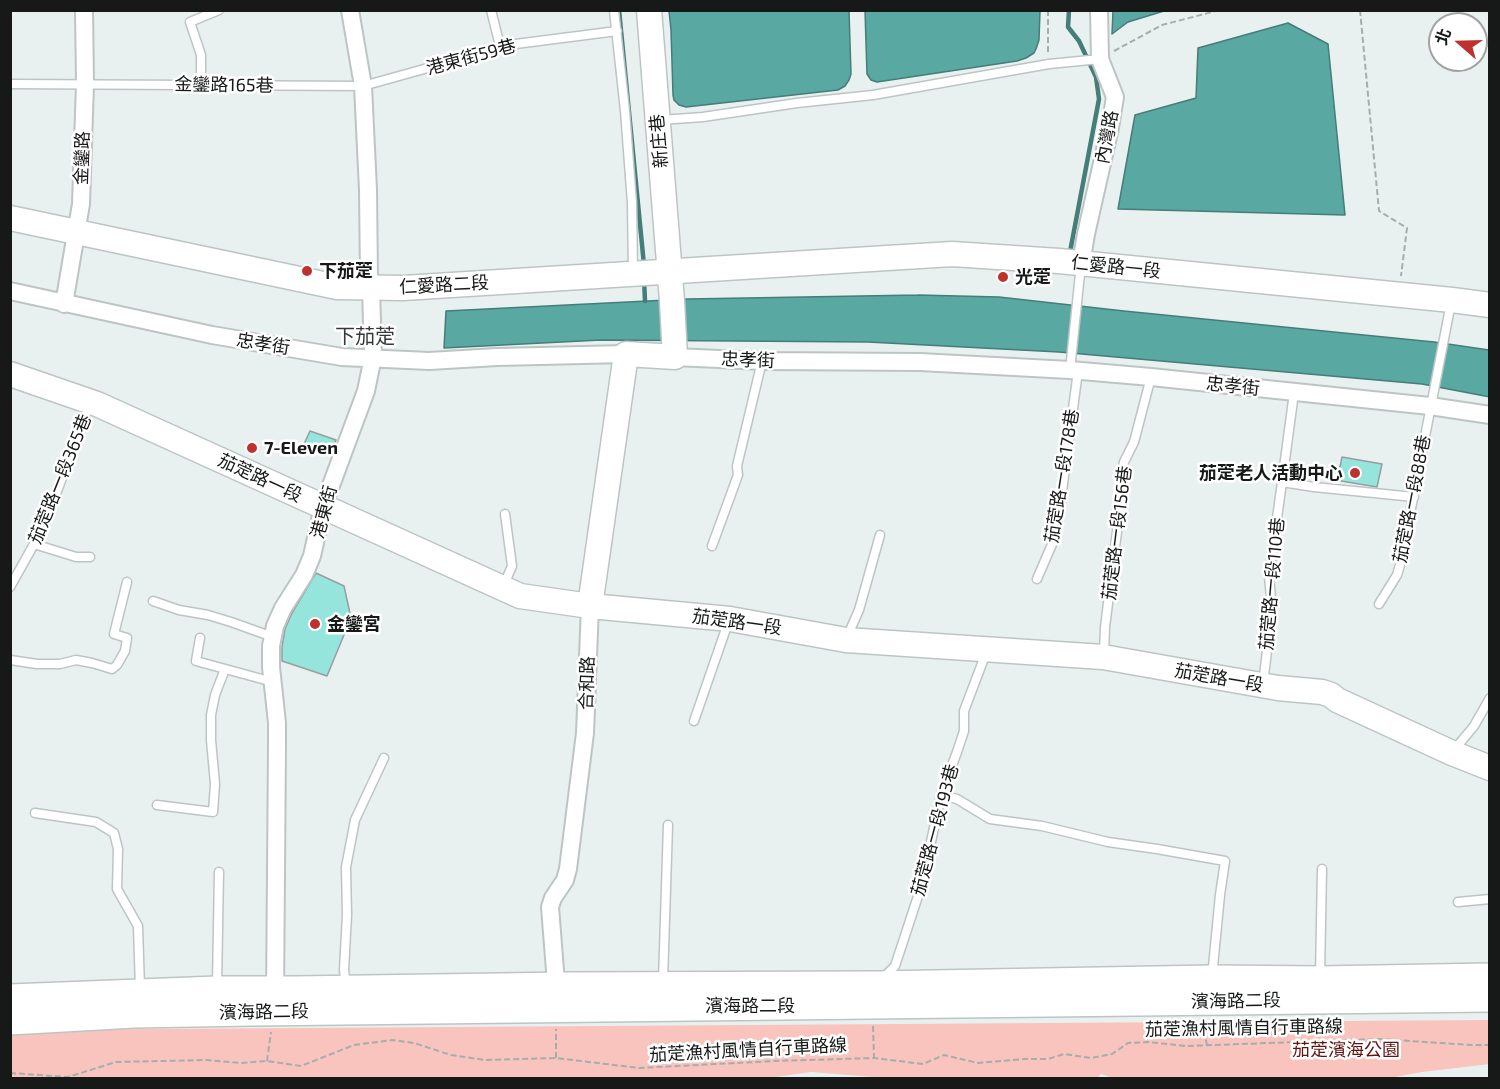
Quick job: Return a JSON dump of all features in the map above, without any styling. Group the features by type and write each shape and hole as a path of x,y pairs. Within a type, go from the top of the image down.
{"main road":[{"name":"濱海路二段","path":"10,998 217,990 275,1001 557,997 875,999 1439,988 1490,976"},
{"name":"濱海路二段","path":"1208,994 1320,980 1439,988 1490,998"},
{"name":"濱海路二段","path":"10,1021 134,1014 275,1001 346,990 557,997 663,986 875,999"}],"street":[{"name":"金鑾路","path":"64,304 81,204 85,84 84,10"},
{"name":"港東街","path":"275,1001 277,744 271,646 275,626 283,608 304,575 312,556 323,507 366,391 373,357 363,86 350,10"},
{"name":"新庄巷","path":"650,10 657,120 649,273 672,301 675,350"},
{"name":"內灣路","path":"1081,264 1115,97 1100,59 1099,10"},
{"name":"仁愛路二段","path":"10,218 337,287 403,288 649,273"},
{"name":"仁愛路一段","path":"649,273 952,254 1059,261 1490,305"},
{"name":"忠孝街","path":"10,291 212,335 342,357 429,361 626,354 675,350 762,362 920,362 1073,366 1293,393 1430,406 1490,415"},
{"name":"合和路","path":"557,997 550,908 568,869 585,733 590,606 626,354"},
{"name":"茄萣路一段","path":"10,374 91,401 520,596 590,606 730,619 846,640 1103,657 1263,686 1322,692 1452,753 1490,768"}],"lane":[{"path":"201,85 201,55 190,22 219,10"},
{"path":"491,10 500,46"},
{"path":"614,10 630,180 649,273"},
{"name":"港東街59巷","path":"363,86 500,46 617,32"},
{"path":"657,120 703,117 797,103 873,95 1049,64 1100,59"},
{"name":"金鑾路165巷","path":"10,84 363,86"},
{"name":"茄萣路一段178巷","path":"1037,579 1053,542 1059,514 1081,264"},
{"name":"茄萣路一段88巷","path":"1379,604 1397,575 1452,300"},
{"path":"712,546 738,475 737,466 762,362"},
{"name":"茄萣路一段156巷","path":"1103,657 1122,472 1124,462 1134,442 1151,377"},
{"name":"茄萣路一段110巷","path":"1263,686 1272,609 1269,576 1293,393"},
{"name":"茄萣路一段365巷","path":"10,587 43,528 91,401"},
{"path":"1282,482 1414,497"},
{"path":"494,584 506,580 512,566 505,514"},
{"path":"846,640 859,610 880,534"},
{"path":"34,544 76,557 90,557"},
{"path":"10,660 37,664 60,664 76,660 112,669 125,651 127,638 114,634 127,582"},
{"path":"153,600 179,610 231,622 273,637"},
{"path":"694,721 730,619"},
{"path":"200,638 196,661 273,682"},
{"name":"茄萣路一段193巷","path":"875,999 895,966 922,884 941,795 964,731 964,711 987,649"},
{"path":"157,805 213,812 215,784 211,715 215,695 225,669"},
{"path":"1452,753 1474,726 1490,698"},
{"path":"346,990 344,970 347,915 346,867 355,820 384,758"},
{"path":"941,795 957,799 990,819 1042,826 1108,842 1225,861 1208,994"},
{"path":"35,813 96,822 114,833 118,849 117,889 138,926 140,993"},
{"path":"663,986 668,825"},
{"path":"1320,980 1322,869"},
{"path":"217,990 219,872"},
{"path":"1458,902 1490,899"}],"path":[{"path":"1048,10 1049,64"},
{"path":"1100,59 1162,25 1220,10"},
{"path":"1360,10 1379,211 1407,228 1399,295"},
{"path":"1207,1045 1202,1026 1208,994"},
{"path":"556,1058 557,997"},
{"path":"874,1058 875,999"},
{"path":"267,1061 275,1001"},
{"name":"茄萣漁村風情自行車路線","path":"10,1073 68,1077 116,1062 207,1060 241,1063 267,1061 301,1066 354,1045 393,1040 414,1043 451,1055 485,1060 556,1058 639,1068 874,1058 923,1064 944,1055 978,1063 1048,1059 1064,1054 1091,1058 1112,1054 1128,1043 1148,1042 1186,1046 1379,1039 1472,1046 1490,1045"}],"green space":[{"name":"茄萣濱海公園","path":"1489,1020 1490,1064 1390,1078 1113,1078 1101,1074 1097,1078 885,1078 811,1072 768,1078 11,1078 10,1030"}],"water":[{"path":"1113,10 1164,11 1128,22 1112,34"},
{"path":"669,11 849,11 851,74 849,80 838,90 686,107 679,105 673,95"},
{"path":"865,11 1040,11 1039,40 1034,53 1017,61 877,82 871,80 867,74"},
{"path":"1288,23 1328,44 1345,215 1118,209 1135,115 1196,98 1198,48"},
{"path":"918,295 999,297 1434,342 1489,350 1490,397 1422,384 1059,352 868,342 601,340 444,348 446,311 688,299"}],"building":[{"path":"310,431 336,440 330,455 304,444"},
{"name":"茄萣老人活動中心","path":"1342,457 1382,464 1377,487 1329,479 1331,466 1340,467"},
{"name":"金鑾宮","path":"316,573 344,586 351,618 327,676 282,661 285,629"}],"waterway":[{"path":"619,10 644,265"},
{"path":"1069,10 1068,27 1079,41 1096,77 1099,99 1070,252"},
{"path":"644,279 645,301"}],"place":[{"name":"下茄萣","path":"307,271"},
{"name":"光萣","path":"1003,277"},
{"name":"7-Eleven","path":"252,448"},
{"name":"茄萣老人活動中心","path":"1355,473"},
{"name":"金鑾宮","path":"315,624"}],"district":[{"name":"下茄萣","path":"365,336"}]}
